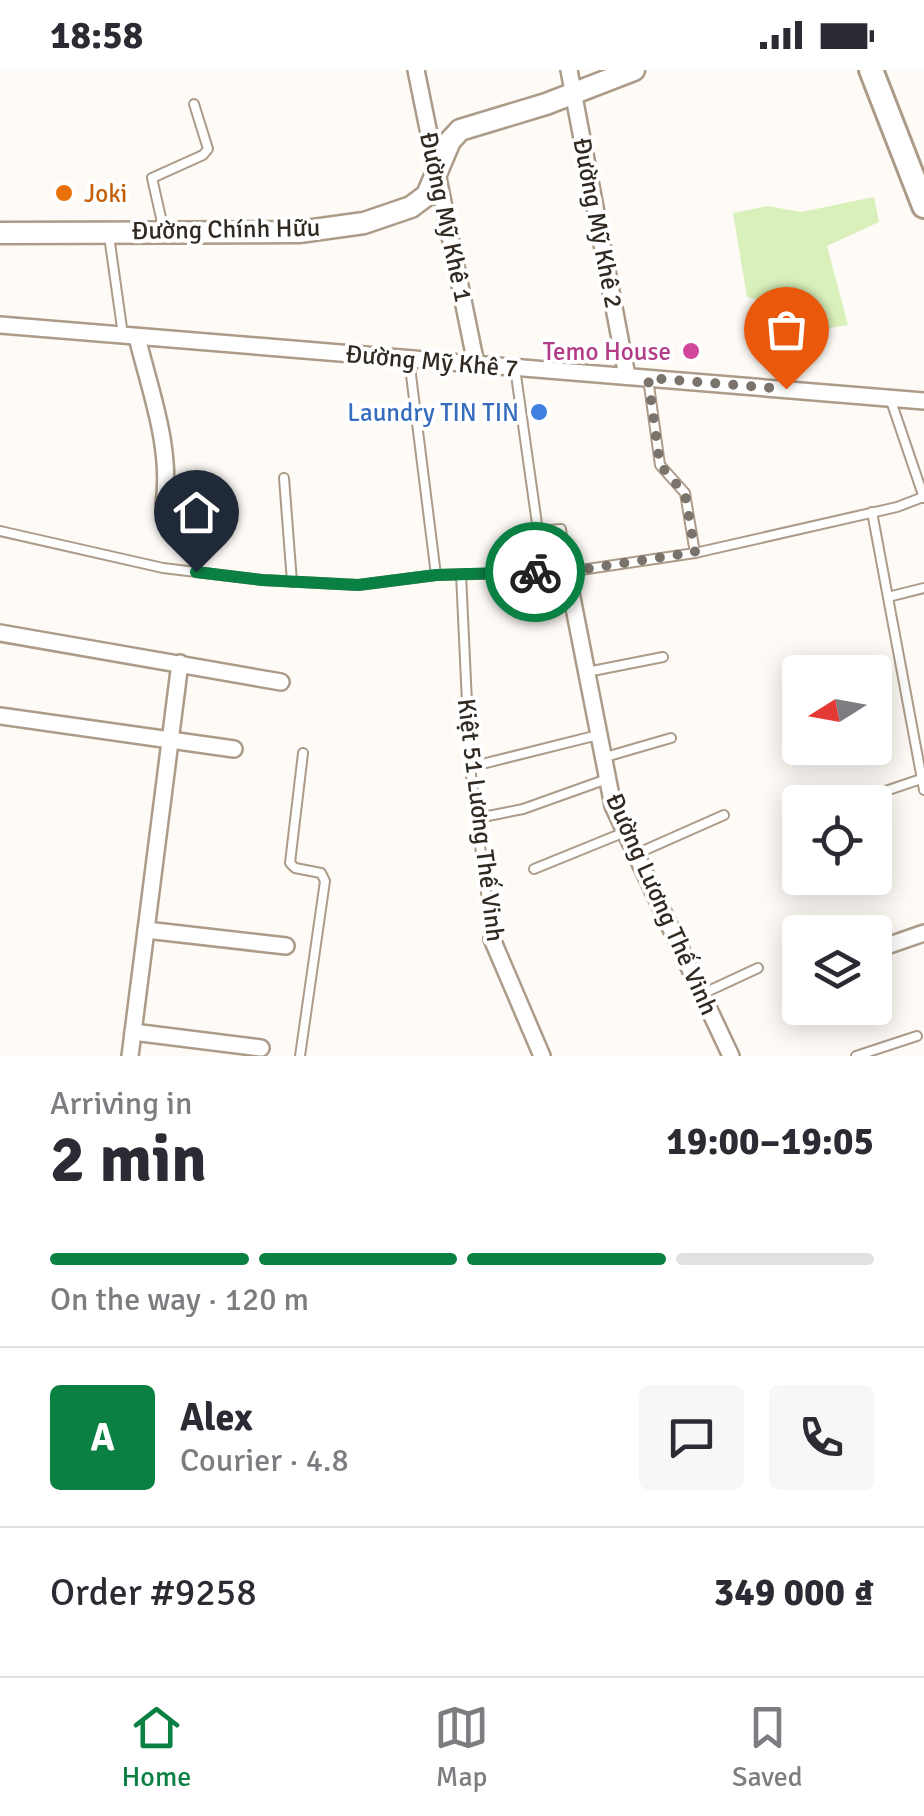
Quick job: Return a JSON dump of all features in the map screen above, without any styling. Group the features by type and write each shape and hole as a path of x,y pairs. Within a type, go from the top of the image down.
{"main road":[{"path":"872,70 924,206"}],"street":[{"name":"Đường Mỹ Khê 1","path":"416,70 476,364"},
{"name":"Đường Mỹ Khê 2","path":"569,70 627,376"},
{"name":"Đường Chính Hữu","path":"0,234 299,232 364,223 411,206 427,195 450,142 460,130 634,70"},
{"name":"Đường Mỹ Khê 7","path":"0,325 924,401"},
{"path":"130,336 162,438 167,482 164,504"},
{"name":"Đường Lương Thế Vinh","path":"567,572 614,806 731,1056"},
{"path":"0,632 281,682"},
{"path":"130,1056 180,662"},
{"path":"0,716 234,749"},
{"path":"146,930 286,946"},
{"path":"892,944 924,933"},
{"name":"Kiệt 51 Lương Thế Vinh","path":"492,939 542,1056"},
{"path":"133,1032 261,1048"}],"lane":[{"path":"164,230 152,178 208,150 194,104"},
{"path":"108,232 130,336"},
{"path":"409,358 436,575"},
{"path":"515,367 538,531 561,530 567,572"},
{"path":"648,378 660,465 685,494 695,552"},
{"path":"0,531 163,568 292,582 358,585 436,575 567,572 695,552 924,498 890,398"},
{"path":"284,478 292,582"},
{"path":"872,512 924,790"},
{"name":"Kiệt 51 Lương Thế Vinh","path":"461,574 470,767 492,939"},
{"path":"888,597 924,588"},
{"path":"587,672 663,656"},
{"path":"470,767 598,734"},
{"path":"602,758 671,738"},
{"path":"300,1056 325,882 321,873 290,863 303,754"},
{"path":"478,818 523,810 606,779"},
{"path":"892,789 922,779"},
{"path":"636,854 724,816"},
{"path":"534,869 626,832"},
{"path":"702,994 758,968"},
{"path":"856,1056 918,1036"}],"green space":[{"path":"874,197 879,222 827,246 848,325 798,333 783,305 747,297 733,213 768,206 801,212"}],"way so far":[{"path":"535,572 567,572 695,552 685,494 660,465 648,378 786,389"}],"place":[{"name":"Joki","path":"64,193"},
{"name":"Temo House","path":"691,351"},
{"name":"Laundry TIN TIN","path":"539,412"}],"route":[{"path":"196,572 358,585 436,575 535,572"}]}
